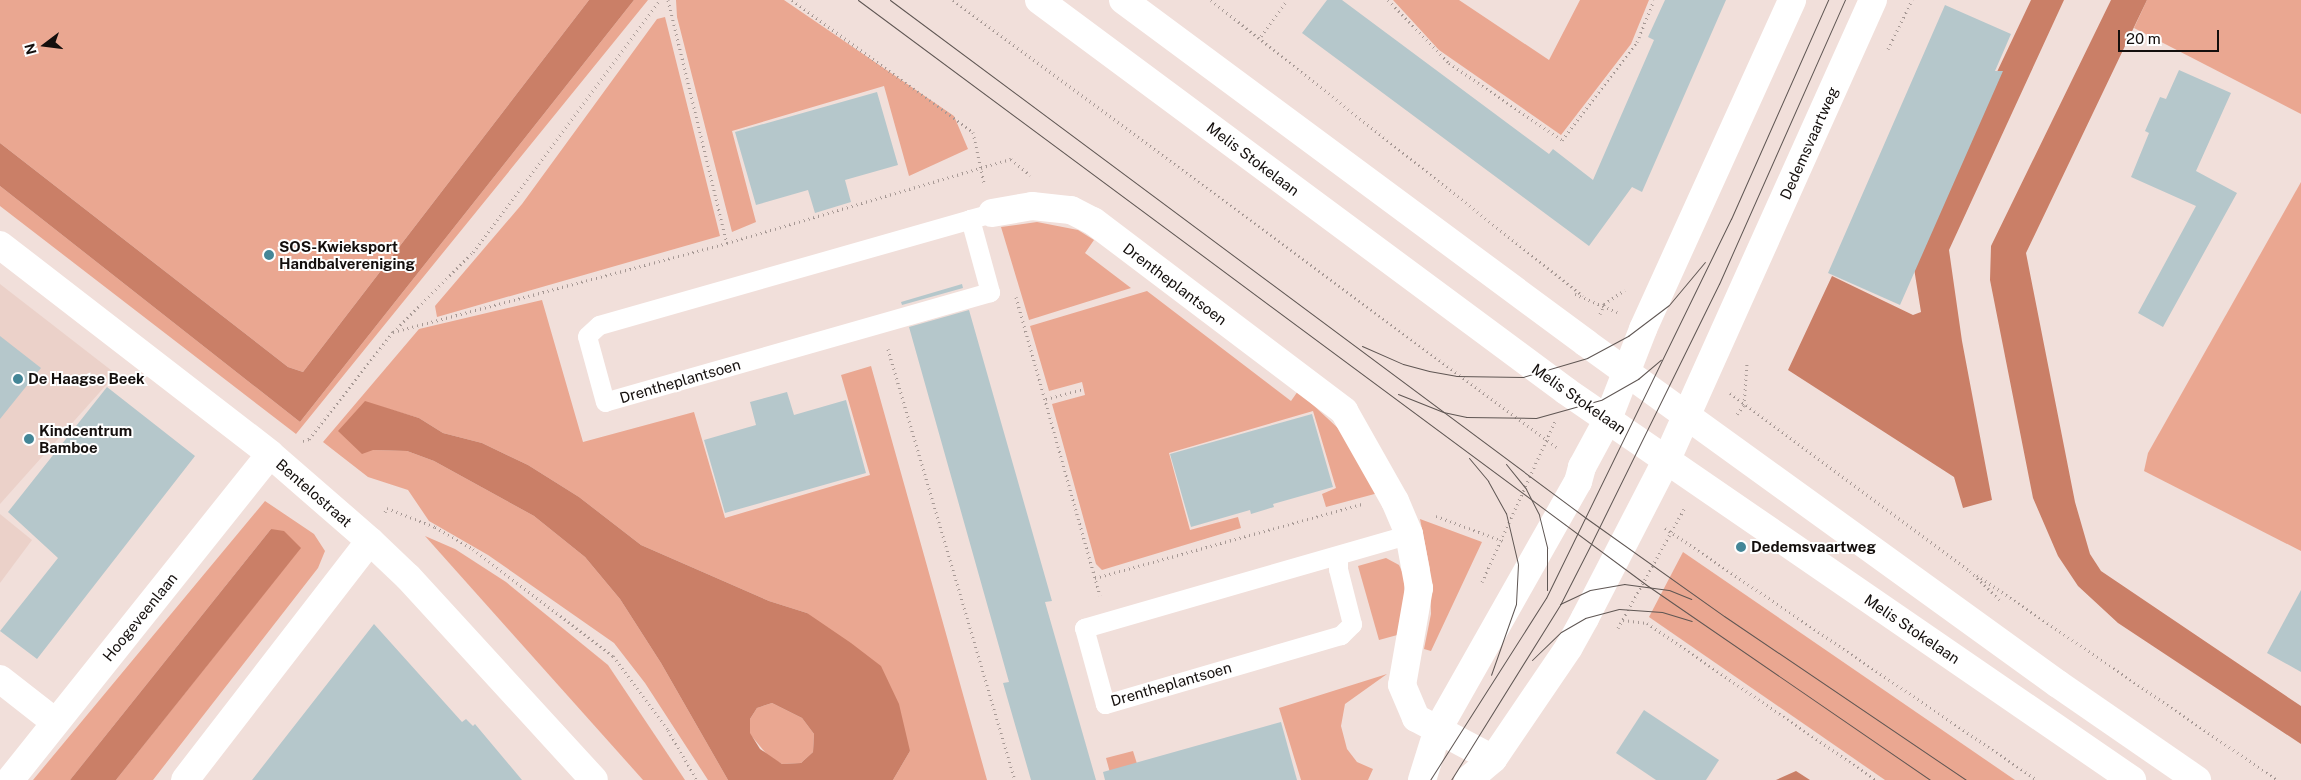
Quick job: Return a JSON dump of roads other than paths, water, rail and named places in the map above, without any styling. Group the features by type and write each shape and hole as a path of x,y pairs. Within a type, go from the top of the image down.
{"street":[{"name":"Melis Stokelaan","path":"1039,0 1492,337 2132,780"},
{"path":"1123,0 1481,266 2058,684 2197,780"},
{"path":"1422,780 1438,729 1578,482 1608,419 1643,329 1792,0"},
{"name":"Dedemsvaartweg","path":"1468,780 1493,759 1569,647 1687,415 1873,0"},
{"name":"Drentheplantsoen","path":"981,216 1032,206 1071,210 1093,221 1344,411 1394,498 1409,534 1419,588 1402,685 1416,718 1493,759"},
{"name":"Bentelostraat","path":"0,244 270,454 370,541 408,577 594,780"},
{"name":"Hoogeveenlaan","path":"10,780 270,454"},
{"path":"184,780 370,541"},
{"path":"0,679 55,722"}],"lane":[{"name":"Drentheplantsoen","path":"981,216 990,292 881,325 605,402 587,336 599,325 981,216"},
{"name":"Drentheplantsoen","path":"1338,556 1338,569 1352,624 1341,635 1104,704 1084,628 1409,534"}],"tram line":[{"path":"858,0 1648,586 1930,780"},
{"path":"890,0 1586,518 1724,616 1966,780"},
{"path":"1430,780 1546,598 1731,219 1828,0"},
{"path":"1451,780 1561,603 1591,544 1719,284 1845,0"},
{"path":"1362,346 1403,364 1429,371 1456,376 1523,377 1587,358 1628,336 1669,305 1705,262"},
{"path":"1398,394 1443,412 1466,417 1536,418 1601,400 1638,379 1661,360"},
{"path":"1469,458 1488,481 1506,513 1518,564 1516,604 1491,675"},
{"path":"1506,464 1526,489 1539,515 1547,548 1547,590"},
{"path":"1560,604 1590,590 1624,584 1669,590 1691,599"},
{"path":"1532,660 1561,632 1585,618 1619,609 1662,612 1692,621"}],"place":[{"name":"SOS-Kwieksport Handbalvereniging","path":"269,255"},
{"name":"De Haagse Beek","path":"18,379"},
{"name":"Kindcentrum Bamboe","path":"29,439"},
{"name":"Dedemsvaartweg","path":"1741,547"}]}
